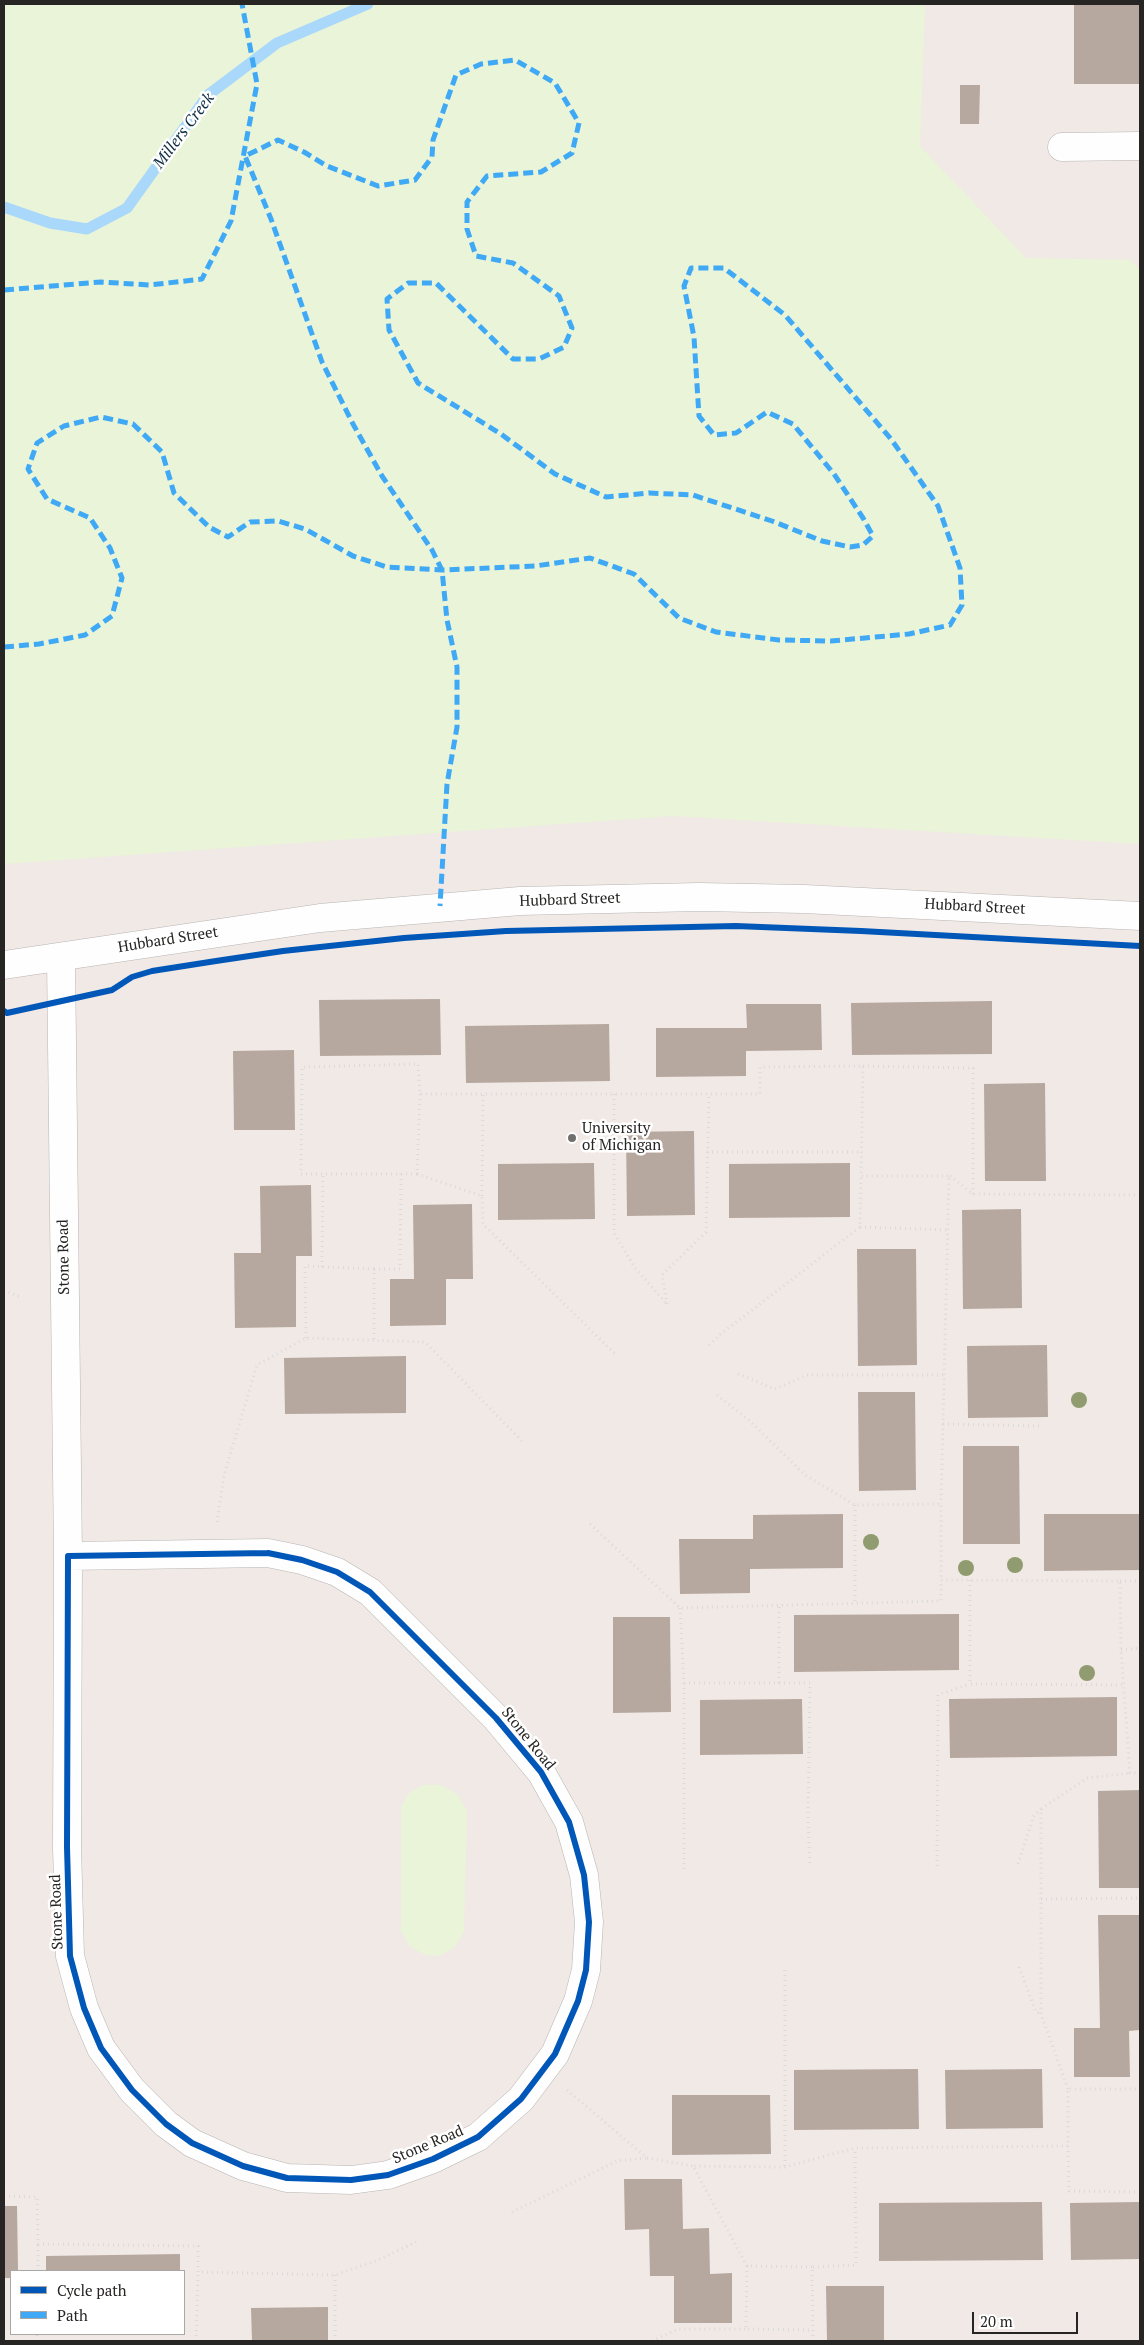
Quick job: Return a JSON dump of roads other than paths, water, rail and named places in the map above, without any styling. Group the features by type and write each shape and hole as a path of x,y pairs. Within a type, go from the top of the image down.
{"street":[{"path":"1062,147 1140,146"},
{"name":"Hubbard Street","path":"4,965 320,918 520,901 699,897 804,899 1140,916"},
{"name":"Stone Road","path":"61,958 68,1556 67,1847 70,1956 84,2008 102,2048 132,2090 166,2124 192,2143 243,2166 287,2178 351,2180 388,2175 433,2159 478,2136 521,2099 555,2054 578,2000 586,1970 589,1922 584,1874 569,1822 542,1772 496,1718 370,1592 337,1572 302,1560 268,1553 68,1556"}],"waterway":[{"name":"Millers Creek","path":"4,207 50,223 87,229 127,208 208,95 277,43 368,4"}],"place":[{"name":"University of Michigan","path":"572,1138"}]}
